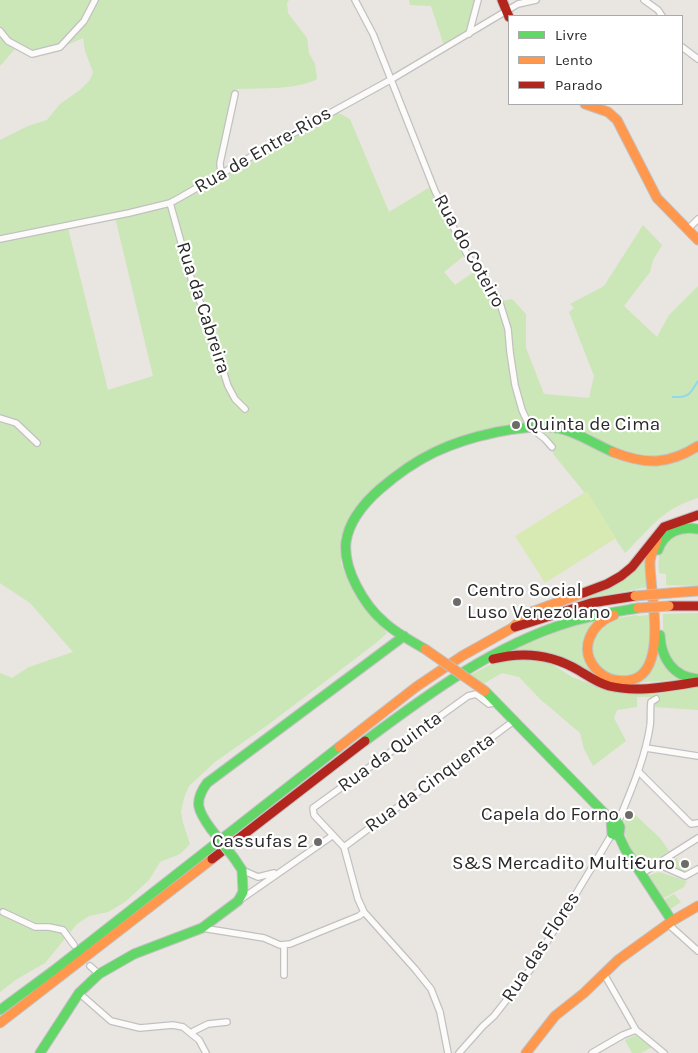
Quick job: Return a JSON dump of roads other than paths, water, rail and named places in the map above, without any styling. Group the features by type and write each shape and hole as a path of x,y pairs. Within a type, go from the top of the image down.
{"main road":[{"path":"502,0 508,14"},
{"path":"589,105 608,112 617,120 652,191 698,240"},
{"path":"670,923 615,835 621,833 615,820 498,702 379,618 362,595 349,571 345,544 349,527 355,516 395,476 426,454 462,440 530,427 546,426 569,431 622,456 643,462 670,460 698,446"},
{"path":"512,628 529,613 607,584 621,576 632,567 664,527 698,515"},
{"path":"624,610 603,620 595,627 588,639 587,650 594,668 603,676 612,681 625,682 635,679 652,664 655,644 650,560 654,545 659,536 673,524"},
{"path":"698,529 685,527 673,531 663,539 659,546 656,560 659,625 663,655 671,667 680,673 693,679 698,678"},
{"path":"0,1010 53,972 416,688 462,656 512,628 591,603 635,596 698,592"},
{"path":"0,1023 59,980 348,754 424,697 477,663 512,644 556,625 576,619 638,608 698,606"},
{"path":"40,1053 79,993 99,974 134,954 202,928 238,901 243,892 242,870 201,815 198,801 207,783 404,636"},
{"path":"477,663 506,655 538,654 567,663 597,682 610,686 624,688 698,682"},
{"path":"526,1053 555,1016 584,994 618,960 670,923 698,906"}],"street":[{"path":"0,31 8,41 32,54 60,47 84,21 95,0"},
{"name":"Rua do Coteiro","path":"354,0 373,34 435,191 468,256 499,300 508,329 515,385 522,410 530,427 552,447"},
{"path":"469,34 478,0"},
{"name":"Rua de Entre-Rios","path":"0,239 170,203 469,34 508,14 518,4 536,0"},
{"path":"644,0 658,10 660,15"},
{"path":"683,48 698,59"},
{"path":"221,175 220,163 235,94"},
{"name":"Rua da Cabreira","path":"170,203 193,285 205,314 228,386 235,399 245,409"},
{"path":"688,228 698,219"},
{"path":"0,418 16,423 37,443"},
{"name":"Rua da Quinta","path":"332,836 314,815 313,808 319,803 468,696 476,694 488,704 498,702"},
{"path":"615,820 638,771 646,748 651,702 656,699"},
{"name":"Rua da Cinquenta","path":"344,846 515,720"},
{"path":"646,748 698,756"},
{"path":"638,771 691,824 698,823"},
{"name":"Rua das Flores","path":"459,1053 482,1026 494,1016 530,970 615,835"},
{"path":"238,901 332,836 344,846 358,898 364,912 431,989 440,1012 448,1053"},
{"path":"641,874 698,838"},
{"path":"658,864 685,876 698,869"},
{"path":"242,870 258,877"},
{"path":"243,883 278,872"},
{"path":"243,883 250,888 260,886"},
{"path":"3,912 35,927 63,930 74,945"},
{"path":"202,928 264,938 284,945 359,916 364,912"},
{"path":"670,923 698,951"},
{"path":"284,945 284,975"},
{"path":"90,966 99,974"},
{"path":"604,974 636,1030 664,1053"},
{"path":"79,993 111,1021 140,1028 173,1025 183,1027 200,1040 206,1053"},
{"path":"192,1032 208,1024 228,1022"},
{"path":"592,1053 623,1035 636,1030"}],"waterway":[{"path":"673,397 686,396 698,381"}],"place":[{"name":"Quinta de Cima","path":"516,425"},
{"name":"Centro Social Luso Venezolano","path":"457,602"},
{"name":"Capela do Forno","path":"629,815"},
{"name":"Cassufas 2","path":"318,842"},
{"name":"S&S Mercadito Multi€uro","path":"685,864"}]}
